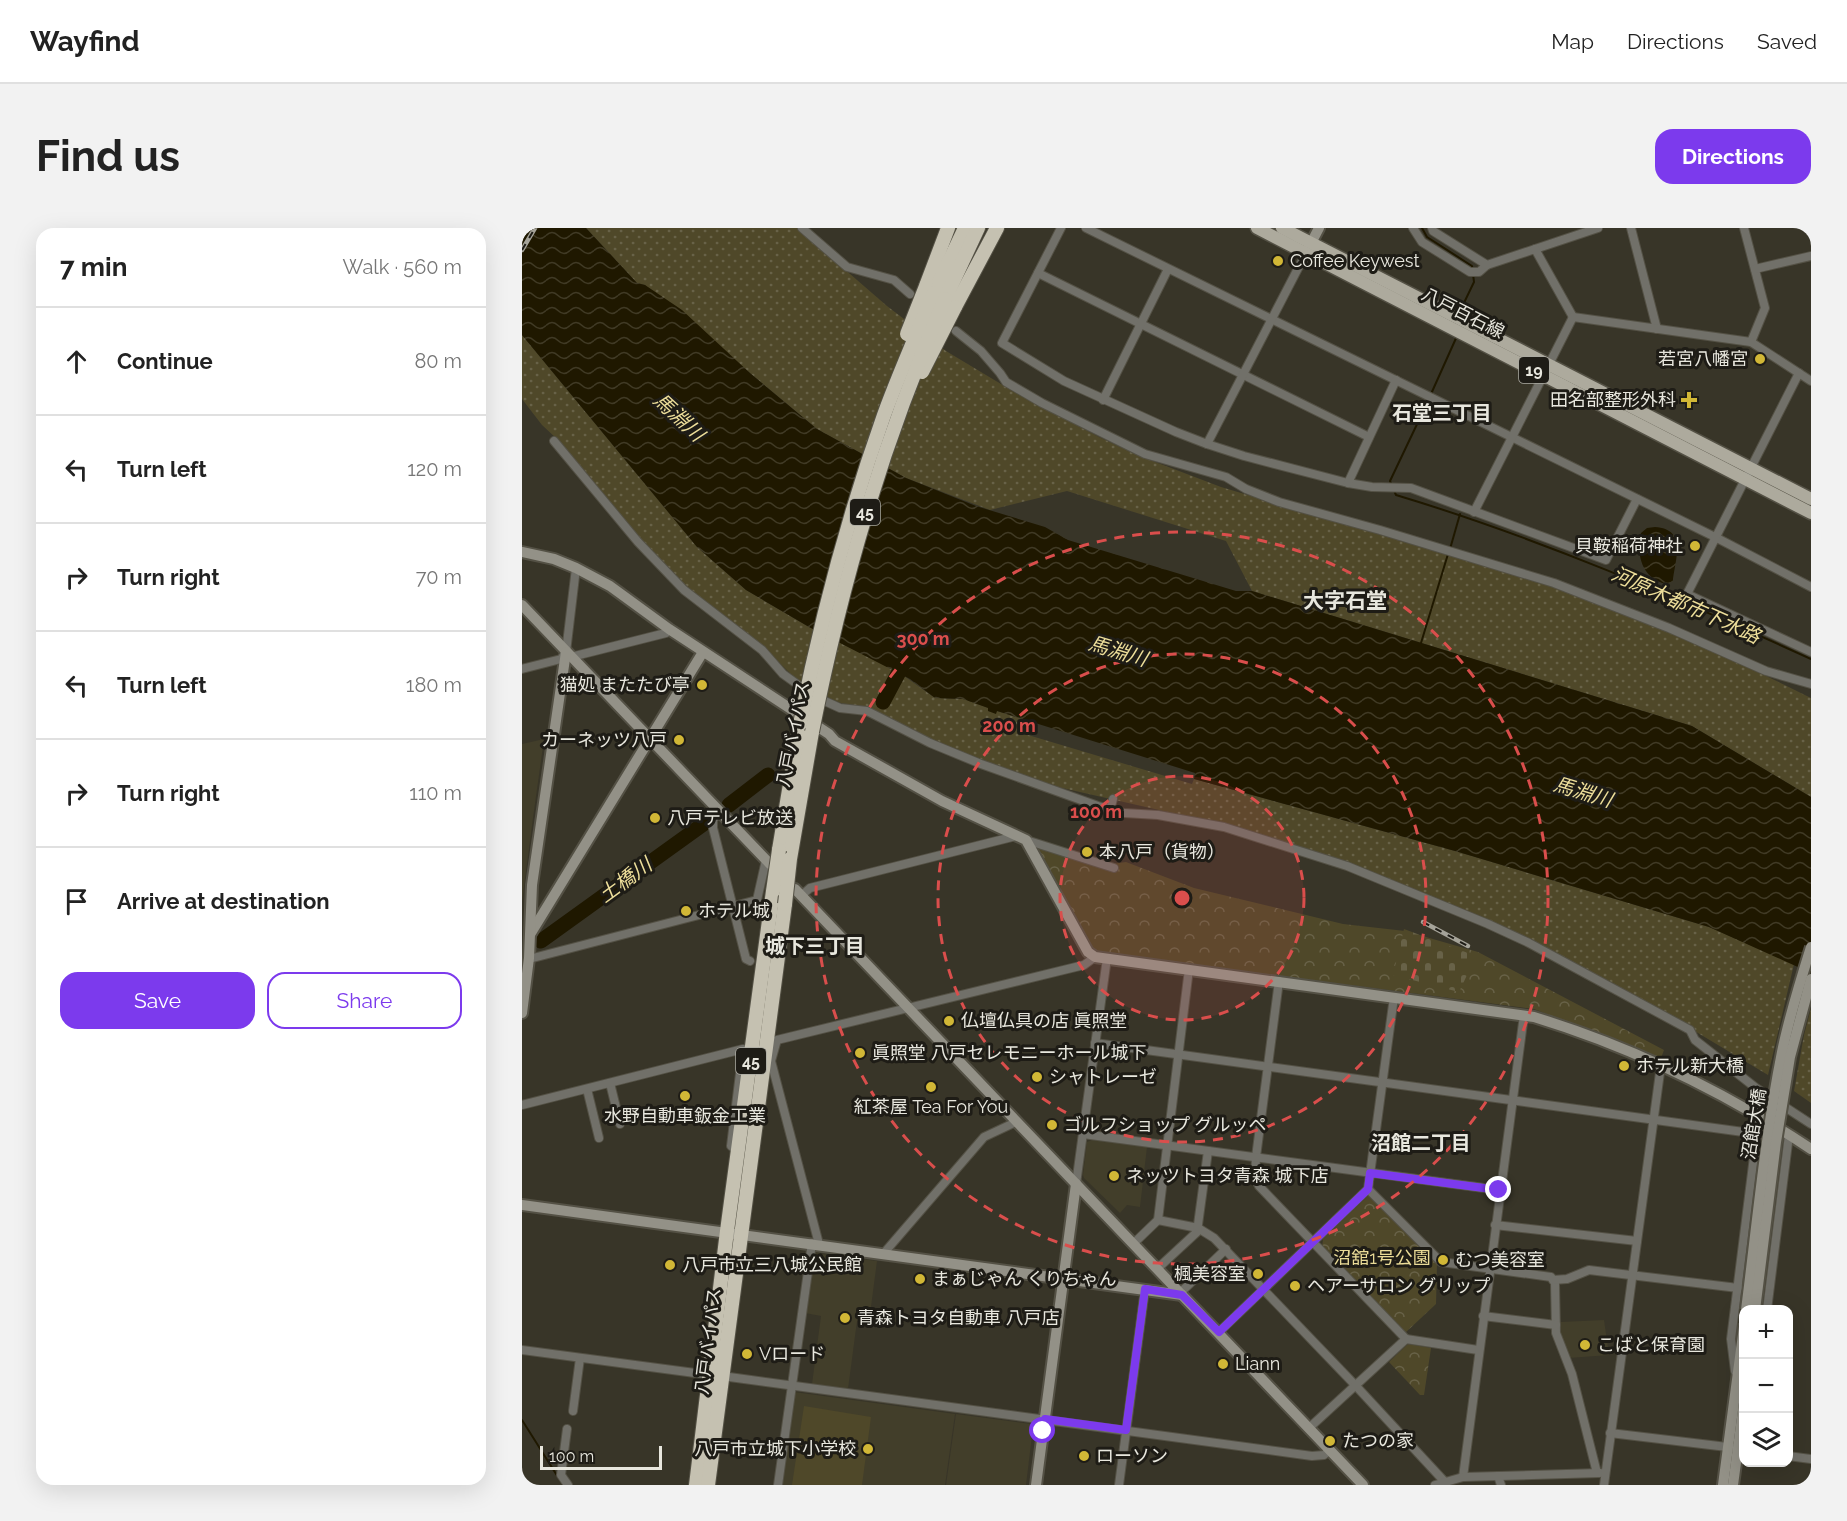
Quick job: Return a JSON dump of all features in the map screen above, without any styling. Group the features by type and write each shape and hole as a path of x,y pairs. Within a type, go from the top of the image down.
{"highway":[{"path":"940,296 948,228"},
{"name":"八戸バイパス","path":"734,1232 739,1152 773,891 779,850 806,728 849,566 890,437 965,228"},
{"name":"八戸バイパス","path":"708,1485 716,1375 734,1232 785,904 815,649 842,544 884,414 899,356 940,296 978,228"},
{"path":"940,296 997,228"},
{"name":"八戸バイパス","path":"696,1485 716,1375"}],"main road":[{"name":"八戸百石線","path":"1257,228 1308,248 1748,473 1811,499"},
{"name":"八戸百石線","path":"1282,228 1308,248"},
{"name":"八戸百石線","path":"1748,473 1811,513"}],"street":[{"path":"802,228 847,267 894,280 910,294"},
{"path":"1061,228 1002,343 1064,381 1103,400 1176,432 1244,456 1348,483 1372,487 1411,488 1606,560 1637,499"},
{"path":"1086,228 1811,586"},
{"path":"1207,444 1319,228"},
{"path":"1413,228 1422,242 1470,272 1479,272 1487,265 1583,230 1598,228"},
{"path":"1431,228 1487,265"},
{"path":"1631,228 1657,329"},
{"path":"1744,228 1765,308 1752,342"},
{"path":"1535,249 1573,317"},
{"path":"1755,269 1811,256"},
{"path":"1103,400 1168,269"},
{"path":"1038,273 1369,437"},
{"path":"1573,317 1752,342 1811,381"},
{"path":"1474,512 1573,317"},
{"path":"956,331 981,351 1006,382 1145,454 1226,477 1246,489 1279,502 1554,583 1669,628 1766,671 1811,684"},
{"path":"1799,374 1687,594 1811,652"},
{"path":"1348,483 1396,380"},
{"path":"554,441 638,542 684,590 762,650 794,683 829,704 840,708 867,711 981,764 1110,810 1181,818 1224,827 1307,852 1384,880 1488,924 1528,943 1689,1030 1695,1040 1756,1088 1811,1124"},
{"path":"522,552 554,559 610,586 703,652 829,734 835,741 942,801 1021,838 1114,868"},
{"path":"522,1013 529,958 532,887 569,654 576,568"},
{"path":"522,605 768,862 757,900 529,958"},
{"path":"522,669 561,659 569,654 666,633 669,629"},
{"path":"530,936 703,652"},
{"path":"1110,810 1113,799"},
{"path":"719,811 713,820 713,828 746,959 750,961"},
{"path":"1021,838 810,888 798,893 1363,1485"},
{"path":"1021,838 1088,952 1101,958 1524,1015 1579,1031 1661,1065 1722,1095 1811,1149"},
{"name":"沼館大橋","path":"1747,1305 1767,1139 1780,1064 1789,1021 1811,947"},
{"path":"778,1485 815,1244 771,1061 777,1040 1101,958"},
{"path":"1036,1485 1095,1043 1101,958"},
{"path":"1133,1244 1158,1220 1189,969"},
{"name":"沼館大橋","path":"1756,1305 1776,1142 1788,1068 1811,980"},
{"path":"1279,981 1256,1157 1255,1178 1259,1186 1406,1339 1478,1350"},
{"path":"1219,1332 1368,1189 1394,997"},
{"path":"1462,1477 1524,1015"},
{"path":"1095,1043 1758,1134"},
{"path":"522,1105 743,1049 731,1146 739,1152"},
{"path":"1601,1473 1610,1433 1661,1065"},
{"path":"610,1083 620,1124"},
{"path":"587,1089 599,1138"},
{"path":"1723,1485 1736,1448 1736,1385 1731,1339 1760,1117"},
{"path":"884,1254 984,1137 1016,1122"},
{"path":"1083,1134 1499,1190"},
{"path":"1768,1305 1789,1135"},
{"path":"1157,1269 1197,1232 1208,1150"},
{"path":"1368,1189 1441,1262 1551,1277 1555,1283 1556,1334 1572,1374 1604,1485"},
{"path":"522,1204 1181,1294"},
{"path":"1158,1220 1198,1228 1214,1238 1264,1288 1443,1481"},
{"path":"1495,1224 1637,1241"},
{"path":"1181,1294 1226,1249"},
{"path":"1553,1280 1567,1279 1588,1270 1738,1288"},
{"path":"1119,1485 1145,1289"},
{"path":"1483,1316 1556,1324"},
{"path":"1309,1428 1406,1339"},
{"path":"522,1350 1312,1456 1324,1455 1330,1450"},
{"path":"573,1411 580,1358"},
{"path":"1736,1385 1739,1359"},
{"path":"1733,1485 1741,1413"},
{"path":"567,1429 561,1476 568,1485"},
{"path":"1610,1433 1736,1448"},
{"path":"1793,1457 1811,1460"},
{"path":"1435,1485 1462,1477 1601,1473"},
{"path":"1498,1476 1501,1485"}],"shaded area":[{"path":"544,739 533,818 522,902 522,744"},
{"name":"ネッツトヨタ青森 城下店","path":"1092,1140 1147,1147 1140,1207 1127,1205 1120,1213 1084,1178 1087,1142"},
{"name":"青森トヨタ自動車 八戸店","path":"813,1253 877,1261 869,1322 857,1321 848,1389 812,1384 821,1316 805,1313"},
{"name":"こばと保育園","path":"1604,1320 1609,1355 1569,1358 1559,1335 1560,1322"},
{"name":"八戸市立城下小学校","path":"794,1392 955,1414 945,1485 782,1485"},
{"path":"956,1414 1031,1424 1033,1427 1026,1485 946,1485"}],"green space":[{"path":"586,228 797,228 887,306 946,351 1016,393 1137,455 1221,487 1548,585 1666,631 1748,667 1811,698 1811,797 1692,726 1252,591 1226,541 1067,491 990,510 906,478 817,429 645,285 637,283"},
{"path":"522,335 697,547 746,590 809,627 900,673 935,698 963,699 989,708 988,711 995,713 997,711 1022,719 1018,732 1192,784 1194,779 1455,851 1709,927 1794,964 1768,1075 1643,1000 1530,941 1385,877 1308,849 1225,825 1049,785 931,740 866,707 831,699 796,679 763,647 686,588 640,541 556,438 542,425 522,399"},
{"path":"1040,847 1112,864 1126,862 1194,888 1343,924 1405,931 1478,952 1664,1050 1661,1058 1534,1009 1099,952 1092,947 1036,852"},
{"path":"1404,929 1476,956 1459,992 1393,975"},
{"path":"1811,1008 1811,1103 1794,1091"},
{"name":"沼舘1号公園","path":"1368,1196 1371,1196 1437,1263 1436,1304 1405,1333 1322,1248 1323,1239"},
{"path":"1408,1344 1431,1348 1424,1395 1420,1395 1389,1362"},
{"path":"804,1406 871,1417 862,1485 792,1485"}],"water":[{"name":"馬淵川","path":"522,228 586,228 637,283 645,285 682,310 751,374 817,429 906,478 976,506 1045,527 1068,540 1236,591 1252,591 1692,726 1811,797 1811,973 1709,927 1455,851 1194,779 1195,773 997,711 996,714 988,711 988,708 963,699 935,698 910,679 809,627 746,590 697,547 522,335"},
{"path":"1655,527 1672,533 1676,539 1677,555 1673,581 1666,584 1651,577 1640,558 1641,533 1647,528"}],"waterway":[{"name":"河原木都市下水路","path":"1422,228 1427,237 1472,266 1474,282 1462,307 1461,316"},
{"name":"河原木都市下水路","path":"1431,394 1457,336"},
{"name":"河原木都市下水路","path":"1429,399 1390,481 1396,495 1554,549 1709,613 1811,659"},
{"name":"河原木都市下水路","path":"1450,549 1460,514"},
{"name":"河原木都市下水路","path":"1421,643 1448,554"},
{"name":"土橋川","path":"883,702 908,655"},
{"name":"土橋川","path":"729,805 768,775"},
{"name":"土橋川","path":"541,941 709,820"},
{"path":"522,1420 563,1485"}],"railway":[{"path":"522,250 535,228"},
{"path":"1423,922 1468,946"}],"place":[{"name":"Coffee Keywest","path":"1278,261"},
{"name":"若宮八幡宮","path":"1760,359"},
{"name":"田名部整形外科","path":"1689,400"},
{"name":"貝鞍稲荷神社","path":"1695,546"},
{"name":"猫処 またたび亭","path":"702,685"},
{"name":"カーネッツ八戸","path":"679,740"},
{"name":"八戸テレビ放送","path":"655,818"},
{"name":"本八戸（貨物）","path":"1087,852"},
{"name":"ホテル城","path":"686,911"},
{"name":"仏壇仏具の店 眞照堂","path":"949,1021"},
{"name":"眞照堂 八戸セレモニーホール城下","path":"860,1053"},
{"name":"ホテル新大橋","path":"1624,1066"},
{"name":"シャトレーゼ","path":"1037,1077"},
{"name":"紅茶屋 Tea For You","path":"931,1087"},
{"name":"水野自動車鈑金工業","path":"685,1096"},
{"name":"ゴルフショップ グルッペ","path":"1052,1125"},
{"name":"ネッツトヨタ青森 城下店","path":"1114,1176"},
{"name":"むつ美容室","path":"1443,1260"},
{"name":"八戸市立三八城公民館","path":"670,1265"},
{"name":"楓美容室","path":"1258,1274"},
{"name":"まぁじゃん くりちゃん","path":"920,1279"},
{"name":"ヘアーサロン グリップ","path":"1295,1286"},
{"name":"青森トヨタ自動車 八戸店","path":"845,1318"},
{"name":"こばと保育園","path":"1585,1345"},
{"name":"Vロード","path":"747,1354"},
{"name":"Liann","path":"1223,1364"},
{"name":"たつの家","path":"1330,1441"},
{"name":"八戸市立城下小学校","path":"868,1449"},
{"name":"ローソン","path":"1084,1456"}],"district":[{"name":"石堂三丁目","path":"1442,413"},
{"name":"大字石堂","path":"1345,601"},
{"name":"城下三丁目","path":"815,946"},
{"name":"沼館二丁目","path":"1421,1143"}],"route":[{"path":"1043,1431 1045,1419 1126,1430 1145,1289 1182,1295 1219,1332 1368,1189 1370,1173 1499,1190"}]}
